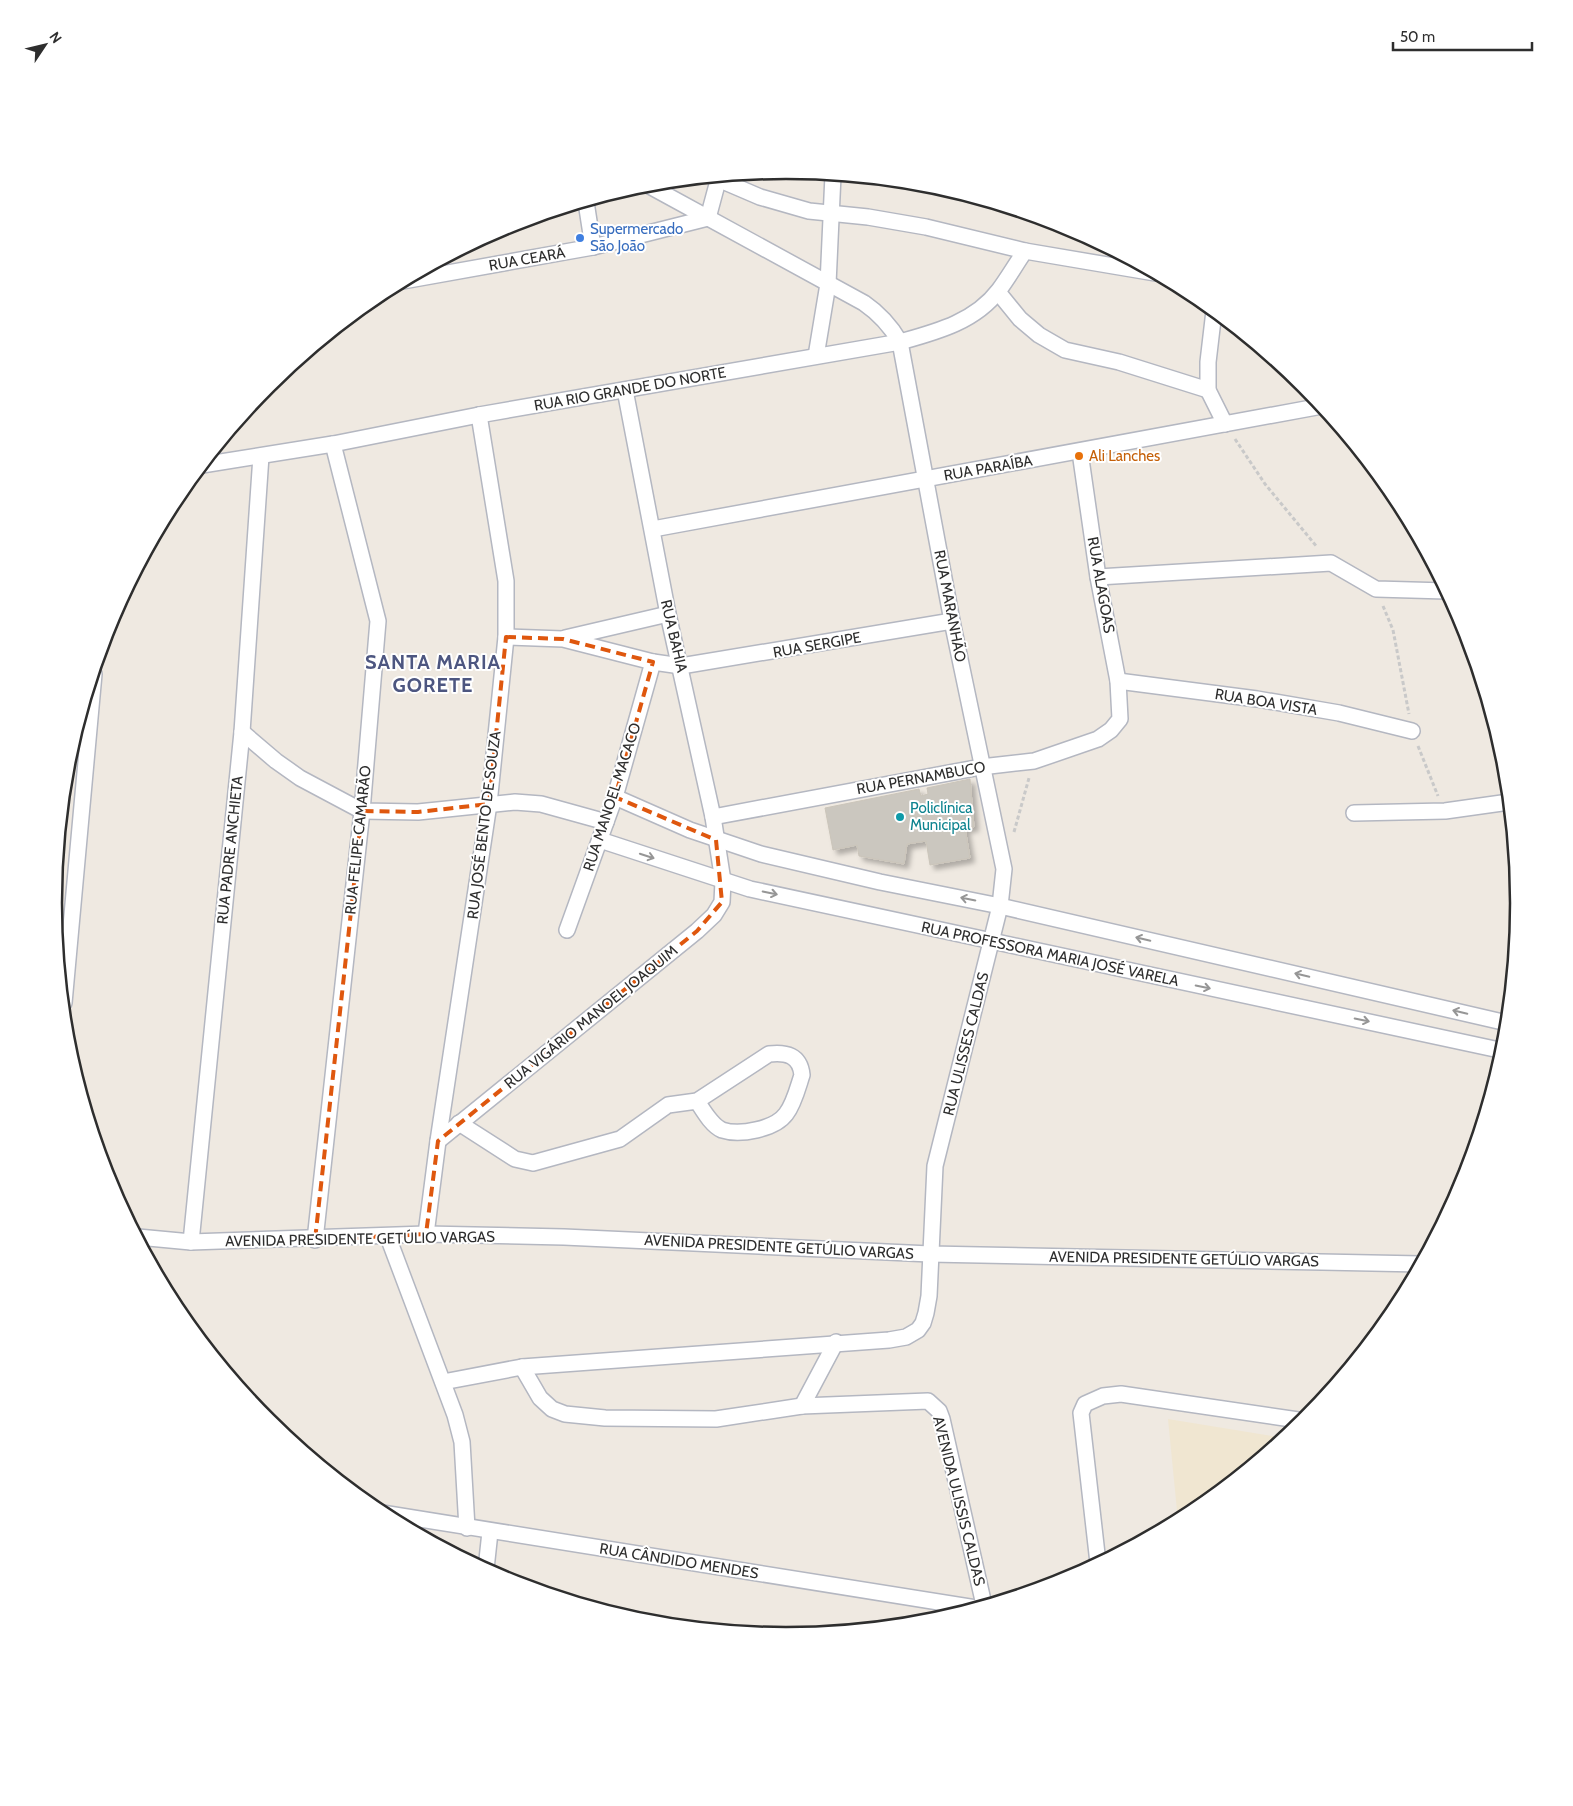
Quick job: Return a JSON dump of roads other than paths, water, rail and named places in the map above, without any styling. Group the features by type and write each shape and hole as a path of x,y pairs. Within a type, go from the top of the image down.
{"street":[{"path":"816,356 828,284 833,215 833,181"},
{"path":"727,182 760,197 809,211 833,215 868,217 926,227 1025,251 1138,270"},
{"path":"708,218 717,183"},
{"path":"658,191 876,311 890,326 900,342"},
{"path":"587,207 594,247"},
{"name":"RUA CEARÁ","path":"422,278 594,247 708,218"},
{"name":"RUA RIO GRANDE DO NORTE","path":"211,464 334,444 479,416 900,342 945,329 970,316 998,292 1025,251"},
{"path":"998,292 1020,319 1039,335 1065,350 1120,362 1208,390"},
{"path":"1213,319 1208,362 1208,390 1225,424"},
{"name":"RUA MARANHÃO","path":"900,342 952,621 981,767 1004,869"},
{"name":"RUA BAHIA","path":"625,390 668,614 713,816 723,881"},
{"name":"RUA PARAÍBA","path":"653,529 1314,408"},
{"name":"RUA JOSÉ BENTO DE SOUZA","path":"426,1234 438,1141 489,804 506,637 506,581 495,504 479,416"},
{"name":"RUA FELIPE CAMARÃO","path":"315,1240 362,811 378,620 334,444"},
{"name":"RUA ALAGOAS","path":"1080,452 1098,577 1118,681 1120,719"},
{"name":"RUA PADRE ANCHIETA","path":"191,1242 242,732 261,456"},
{"path":"1098,577 1331,563 1376,589 1439,591"},
{"path":"506,637 563,639 668,614"},
{"name":"RUA SERGIPE","path":"563,639 653,662 681,666 952,621"},
{"name":"RUA MANOEL MACACO","path":"567,930 615,797 653,662"},
{"name":"RUA BOA VISTA","path":"1118,681 1321,710 1412,731"},
{"path":"65,956 91,703"},
{"name":"RUA PERNAMBUCO","path":"713,816 981,767 1034,761 1098,739 1112,730 1120,719"},
{"path":"242,732 276,761 300,778 362,811 418,812 489,804 541,804 606,822"},
{"path":"615,797 716,840 761,854 880,882 1000,906 1500,1021"},
{"path":"1354,813 1446,811 1503,803"},
{"name":"RUA PROFESSORA MARIA JOSÉ VARELA","path":"600,840 723,881 991,942 1496,1049"},
{"name":"RUA ULISSES CALDAS","path":"836,1342 889,1340 906,1336 918,1330 923,1323 929,1296 934,1166 1000,906 1004,869"},
{"name":"RUA VIGÁRIO MANOEL JOAQUIM","path":"438,1141 698,931 714,915 722,902 723,881"},
{"path":"459,1123 515,1159 533,1163 614,1141 668,1105 697,1101 769,1054 783,1052 792,1055 802,1070 802,1075 788,1113 778,1124 766,1128 735,1131 722,1130 713,1123 697,1101"},
{"name":"AVENIDA PRESIDENTE GETÚLIO VARGAS","path":"145,1238 191,1242 315,1240 426,1234 564,1237 930,1254 1415,1264"},
{"path":"388,1237 443,1382 462,1442 467,1528"},
{"path":"443,1382 522,1367 836,1342"},
{"path":"522,1367 540,1398 552,1409 565,1414 605,1418 716,1419 802,1406 836,1342"},
{"path":"1097,1557 1081,1413 1085,1404 1091,1400 1121,1394 1293,1419"},
{"name":"AVENIDA ULISSIS CALDAS","path":"802,1406 928,1401 939,1411 983,1599"},
{"name":"RUA CÂNDIDO MENDES","path":"404,1518 960,1605"},
{"path":"487,1562 490,1532"}],"place":[{"name":"Supermercado São João","path":"580,238"},
{"name":"Ali Lanches","path":"1079,456"},
{"name":"Policlínica Municipal","path":"900,817"}],"district":[{"name":"SANTA MARIA GORETE","path":"433,674"}]}
